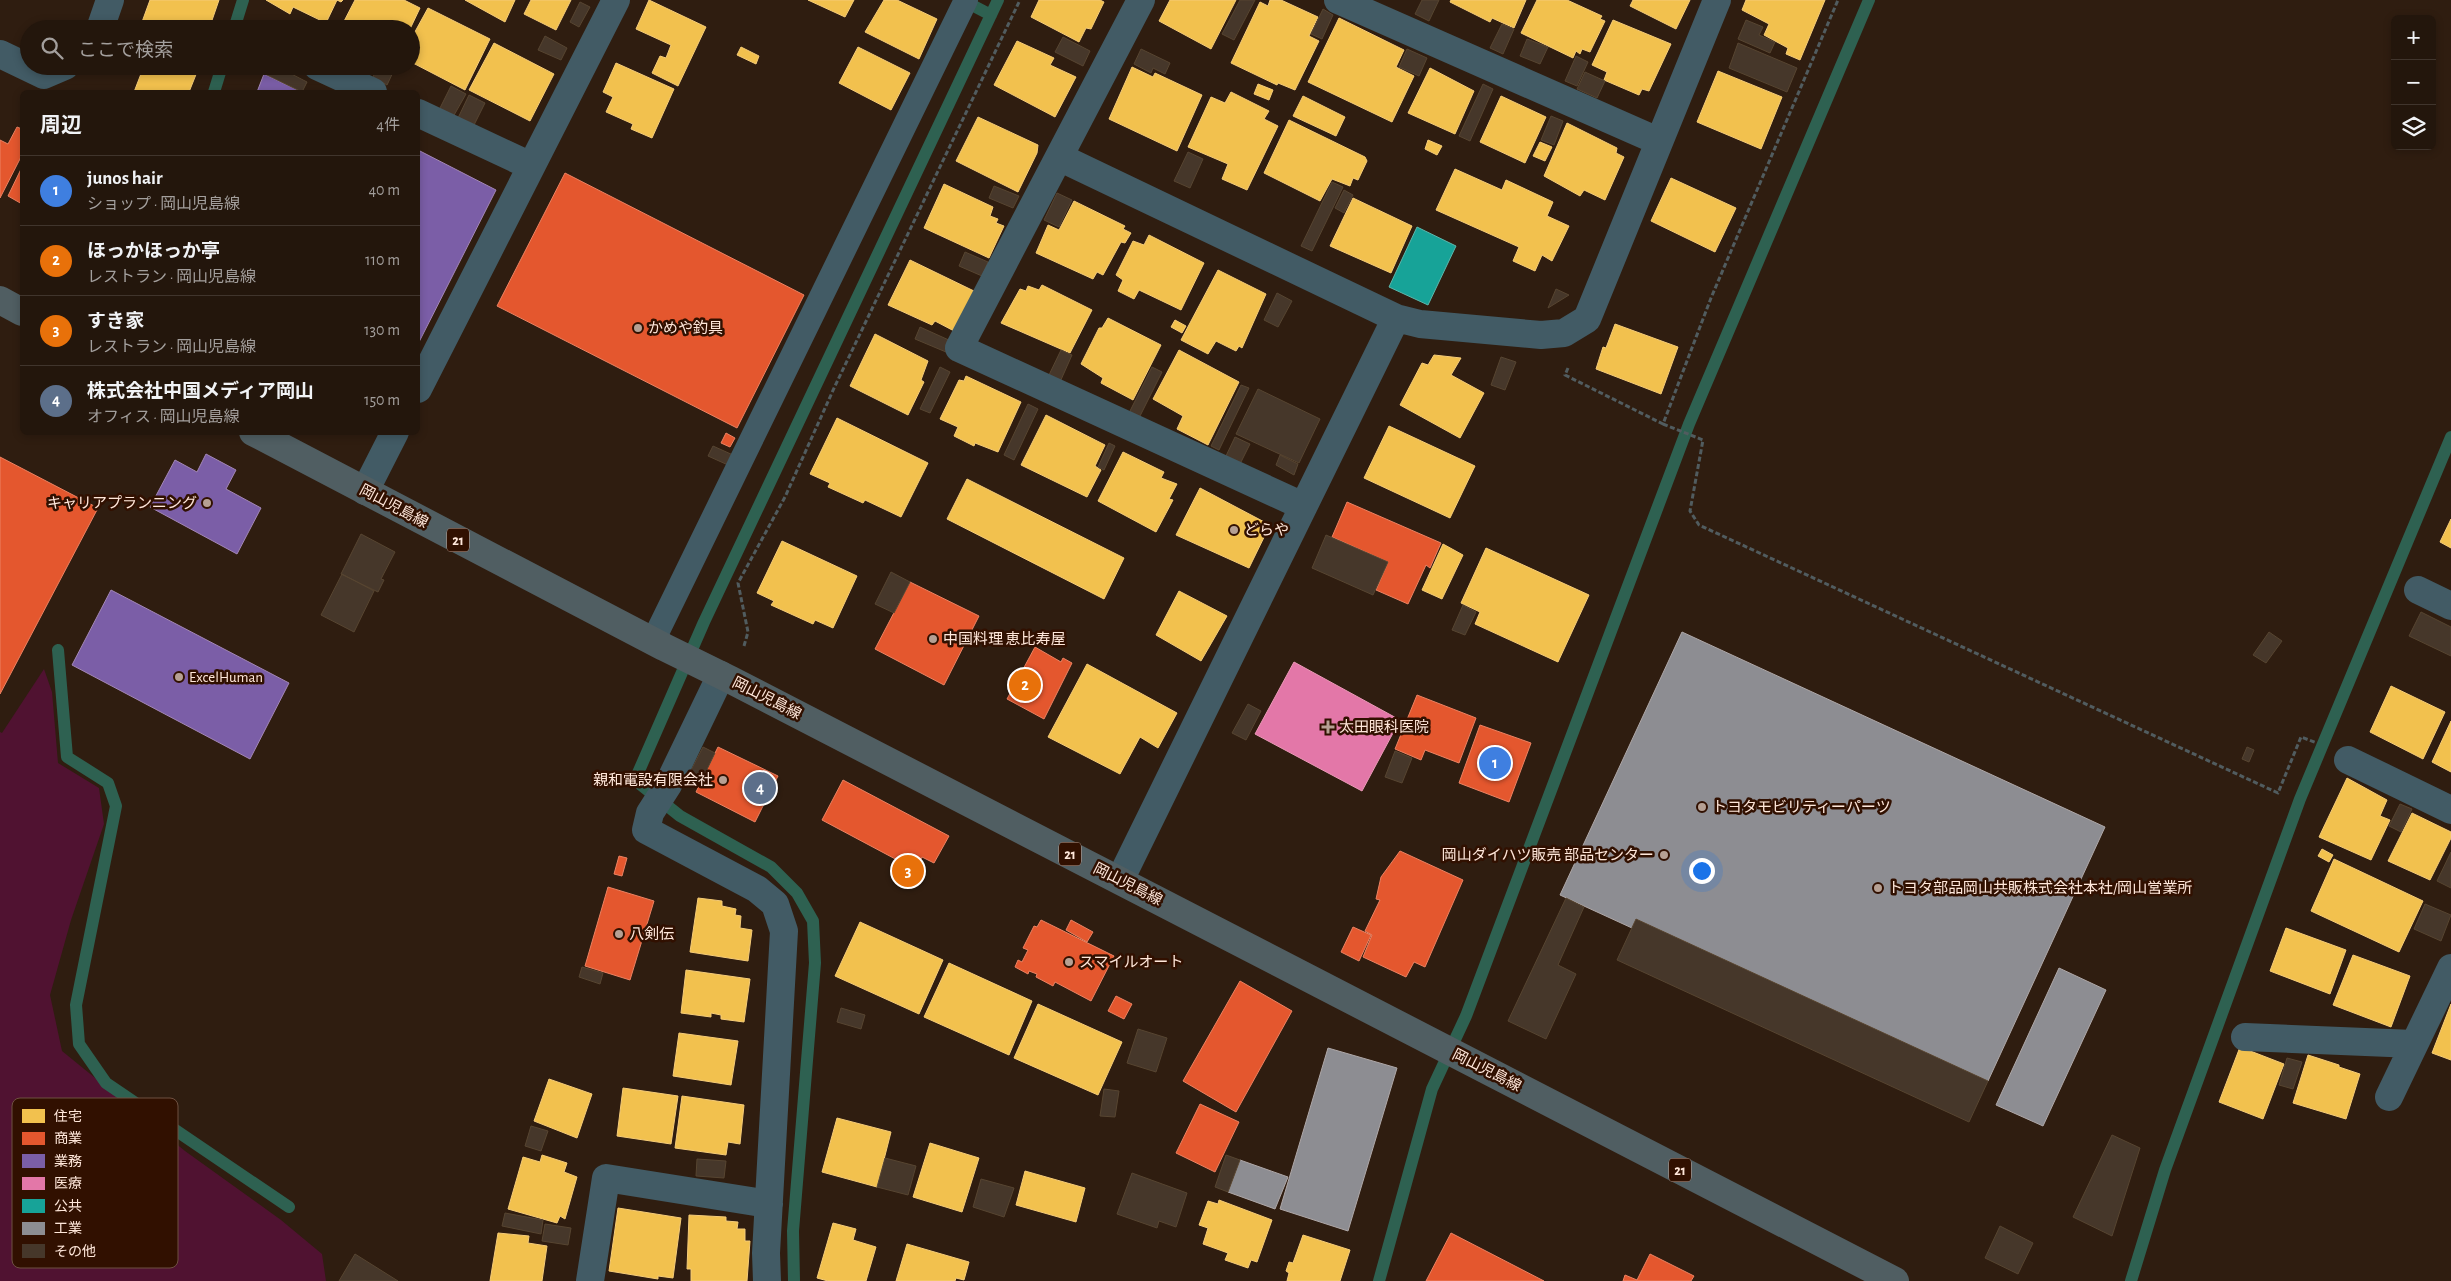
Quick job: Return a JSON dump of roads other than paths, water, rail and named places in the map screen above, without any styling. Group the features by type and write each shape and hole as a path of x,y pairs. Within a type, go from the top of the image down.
{"main road":[{"path":"0,300 20,311"},
{"name":"岡山児島線","path":"259,435 658,644 1120,880 1895,1281"}],"street":[{"path":"103,20 110,0"},
{"path":"420,385 616,0"},
{"path":"1141,0 959,348 1303,506"},
{"path":"1338,0 1658,141"},
{"path":"1059,157 1396,318 1420,324 1541,335 1564,333 1587,319 1717,0"},
{"path":"0,54 20,64"},
{"path":"336,75 369,90"},
{"path":"420,114 531,166"},
{"path":"1120,880 1396,318"},
{"path":"365,491 393,435"},
{"path":"2418,590 2451,606"},
{"path":"713,671 668,785 650,813 646,830 757,889 775,904 784,931 766,1254 767,1281"},
{"path":"2348,760 2451,810"},
{"path":"2389,1097 2451,968"},
{"path":"2245,1037 2414,1044"},
{"path":"590,1281 606,1178 769,1204"}],"lane":[{"path":"658,644 962,8"}],"waterway":[{"path":"237,20 243,0"},
{"path":"962,0 991,15"},
{"path":"794,1281 793,1231 815,963 813,921 797,893 771,867 680,816 640,784 638,773 704,622 998,0"},
{"path":"1379,1281 1432,1089 1466,1016 1689,424 1869,0"},
{"path":"215,90 219,75"},
{"path":"2131,1281 2165,1170 2300,799 2451,437"},
{"path":"58,650 67,757 108,783 116,806 76,1005 79,1044 106,1083 128,1098"},
{"path":"178,1132 289,1207"}],"place":[{"name":"かめや釣具","path":"638,328"},
{"name":"キャリアプランニング","path":"207,503"},
{"name":"どらや","path":"1234,530"},
{"name":"中国料理 恵比寿屋","path":"933,639"},
{"name":"ExcelHuman","path":"179,677"},
{"name":"ほっかほっか亭","path":"1025,685"},
{"name":"太田眼科医院","path":"1328,727"},
{"name":"junos hair","path":"1495,763"},
{"name":"親和電設有限会社","path":"723,780"},
{"name":"株式会社中国メディア岡山","path":"760,788"},
{"name":"トヨタモビリティーパーツ","path":"1702,807"},
{"name":"岡山ダイハツ販売 部品センター","path":"1664,855"},
{"name":"すき家","path":"908,871"},
{"name":"トヨタ部品岡山共販株式会社本社/岡山営業所","path":"1878,888"},
{"name":"八剣伝","path":"619,934"},
{"name":"スマイルオート","path":"1069,962"}]}
